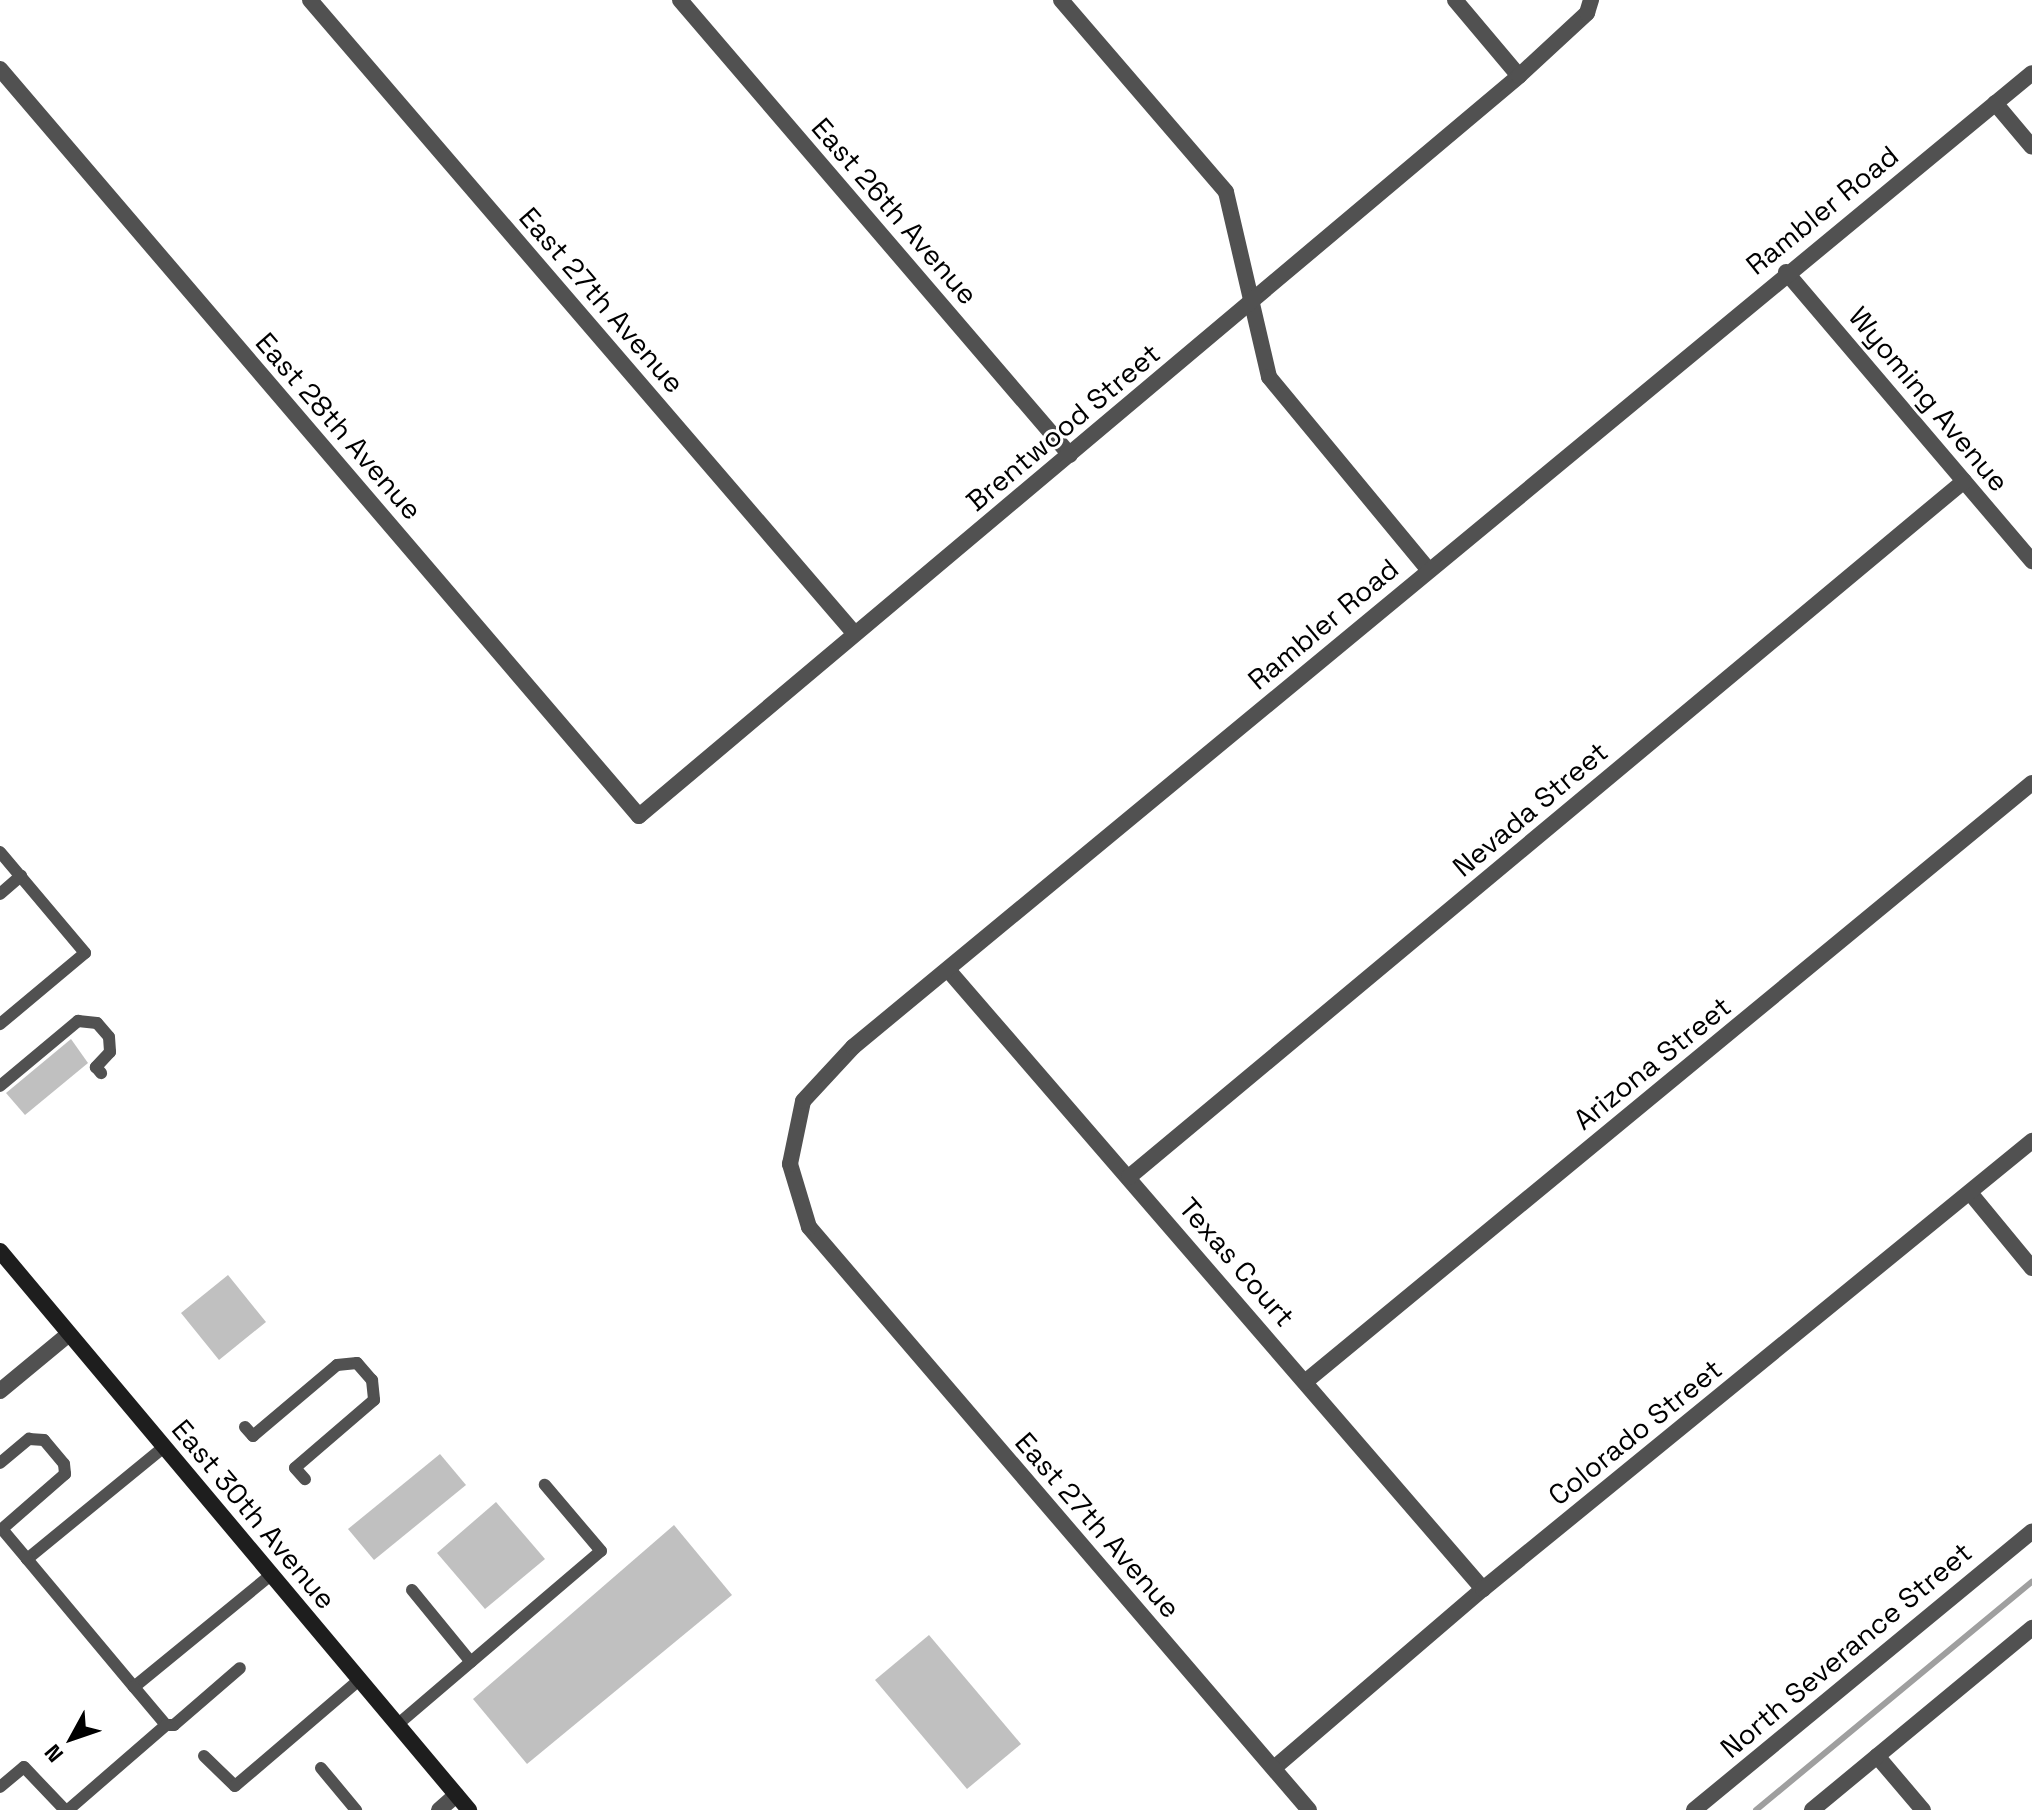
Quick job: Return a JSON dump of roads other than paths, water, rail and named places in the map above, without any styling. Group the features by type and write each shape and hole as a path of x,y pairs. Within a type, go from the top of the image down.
{"main road":[{"name":"East 30th Avenue","path":"0,1251 469,1810"}],"street":[{"name":"East 27th Avenue","path":"310,0 854,633"},
{"name":"East 26th Avenue","path":"680,0 1070,455"},
{"path":"1061,0 1226,192 1269,377 1428,569"},
{"path":"1455,0 1519,76"},
{"name":"Brentwood Street","path":"639,816 1519,76 1587,13 1591,0"},
{"name":"East 28th Avenue","path":"0,69 639,816"},
{"name":"Rambler Road","path":"847,1275 809,1227 790,1164 803,1101 853,1047 949,971 1786,272 2032,73"},
{"path":"1995,103 2032,147"},
{"name":"Wyoming Avenue","path":"1786,272 2032,561"},
{"name":"Nevada Street","path":"1129,1177 1964,481"},
{"name":"Arizona Street","path":"1305,1382 2032,783"},
{"name":"Texas Court","path":"949,971 1483,1589"},
{"name":"Colorado Street","path":"1274,1768 1483,1589 1971,1194 2032,1141"},
{"path":"1971,1194 2032,1268"},
{"name":"East 27th Avenue","path":"847,1275 1309,1810"},
{"path":"0,1391 69,1334"},
{"name":"North Severance Street","path":"1694,1810 2032,1531"},
{"path":"1812,1810 2032,1628"},
{"path":"1877,1756 1923,1810"},
{"path":"439,1810 456,1795"}],"lane":[{"path":"0,852 85,953 0,1024"},
{"path":"0,894 21,876"},
{"path":"0,1086 78,1021 97,1023 109,1037 110,1052 96,1067 101,1073"},
{"path":"245,1427 253,1436 337,1365 357,1363 372,1380 374,1400 295,1468 305,1479"},
{"path":"0,1463 29,1439 44,1440 65,1474 1,1529 166,1725"},
{"path":"27,1559 164,1447"},
{"path":"397,1725 601,1551 545,1485"},
{"path":"134,1687 271,1575"},
{"path":"412,1590 471,1662"},
{"path":"0,1787 24,1767 67,1810 166,1725 240,1668"},
{"path":"204,1756 235,1786 359,1680"},
{"path":"321,1768 356,1810"}],"waterway":[{"path":"1756,1810 2032,1582"}]}
